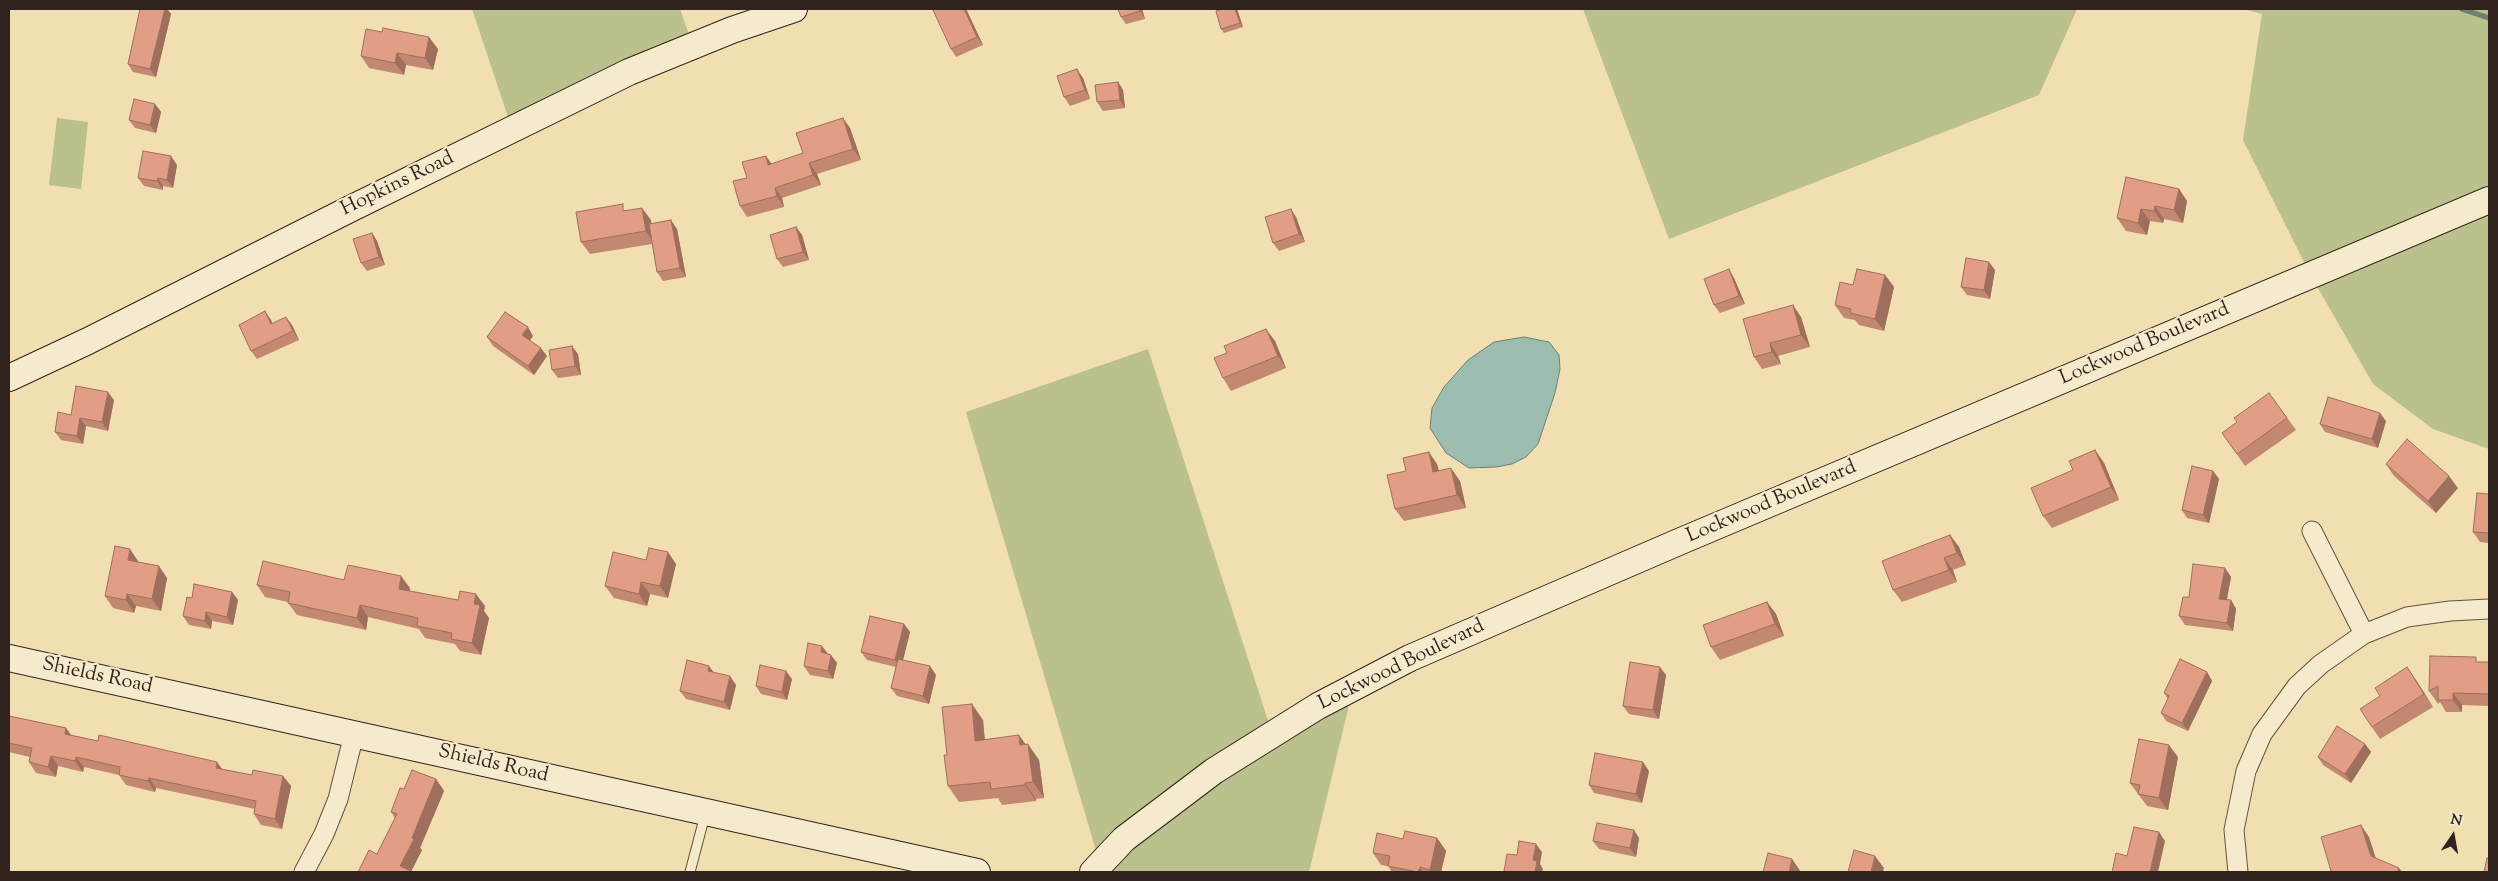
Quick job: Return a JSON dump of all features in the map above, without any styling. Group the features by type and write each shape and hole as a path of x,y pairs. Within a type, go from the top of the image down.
{"main road":[{"name":"Hopkins Road","path":"9,378 88,341 352,208 629,72 732,30 794,9"},
{"name":"Lockwood Boulevard","path":"1093,872 1124,839 1214,771 1318,706 1410,658 1698,534 2489,200"},
{"name":"Shields Road","path":"9,658 977,872"}],"street":[{"path":"2312,531 2364,634"},
{"path":"2238,872 2234,830 2246,771 2262,734 2297,686 2321,664 2364,634 2407,618 2450,611 2489,609"},
{"path":"304,872 324,834 338,798 354,734"}],"lane":[{"path":"690,872 706,813"}],"green space":[{"path":"472,9 680,9 693,46 512,129"},
{"path":"1583,9 2077,9 2039,95 1669,239"},
{"path":"2244,9 2489,9 2489,449 2433,429 2373,384 2311,276 2243,140 2262,14"},
{"path":"57,118 88,122 81,189 49,185"},
{"path":"1148,349 1272,733 1353,688 1309,872 1093,872 1100,864 966,412"}],"shaded area":[{"path":"1524,337 1549,342 1559,355 1560,369 1555,393 1538,444 1526,457 1512,464 1496,467 1469,468 1446,453 1430,428 1432,408 1444,387 1468,360 1494,342"}],"building":[{"path":"140,9 165,9 150,69 128,64"},
{"path":"964,9 977,37 951,49 933,10"},
{"path":"1118,9 1139,9 1140,11 1121,17"},
{"path":"1235,9 1240,23 1221,29 1216,11"},
{"path":"383,28 429,37 425,58 397,53 395,63 361,56 366,29 382,32"},
{"path":"1077,69 1085,90 1064,97 1057,76"},
{"path":"1118,82 1120,100 1097,102 1095,85"},
{"path":"134,99 155,104 150,125 129,120"},
{"path":"843,118 853,149 809,163 813,175 775,188 777,196 740,206 733,181 747,178 742,162 766,156 768,165 803,153 796,133"},
{"path":"143,151 171,156 167,180 158,178 157,181 138,178"},
{"path":"2126,177 2179,189 2174,210 2155,206 2154,211 2141,209 2138,223 2117,218"},
{"path":"623,204 623,211 642,208 646,231 581,242 576,212"},
{"path":"1291,209 1299,234 1273,243 1265,217"},
{"path":"671,220 680,268 657,272 649,224"},
{"path":"796,227 803,252 777,259 770,235"},
{"path":"372,233 379,257 361,263 353,239"},
{"path":"1966,258 1989,262 1984,290 1961,287"},
{"path":"1729,269 1739,296 1714,305 1704,279"},
{"path":"1857,269 1885,275 1875,319 1850,313 1851,309 1835,305 1840,282 1853,285"},
{"path":"1793,305 1801,335 1770,343 1772,352 1754,357 1743,319"},
{"path":"265,311 271,324 286,317 293,331 251,351 239,325"},
{"path":"505,312 528,327 522,335 541,348 528,366 487,337"},
{"path":"1266,329 1278,356 1223,378 1214,358 1227,353 1224,346"},
{"path":"572,346 575,366 552,370 549,350"},
{"path":"76,386 108,392 102,422 80,418 77,436 55,432 58,412 71,415"},
{"path":"2269,393 2287,418 2237,454 2222,433 2237,422 2234,418"},
{"path":"2328,397 2380,413 2372,439 2320,424"},
{"path":"2407,439 2449,476 2428,501 2386,464"},
{"path":"2095,450 2111,487 2043,516 2031,488 2073,470 2069,461"},
{"path":"1429,452 1433,472 1451,468 1457,495 1395,509 1387,475 1406,471 1403,458"},
{"path":"2192,466 2213,471 2203,515 2182,510"},
{"path":"2477,493 2489,494 2489,533 2473,532"},
{"path":"1950,535 1957,553 1944,558 1949,570 1893,590 1882,561"},
{"path":"115,546 130,549 128,560 159,566 152,599 127,594 126,600 105,596"},
{"path":"649,548 668,552 660,586 641,582 639,594 605,586 613,552 646,560"},
{"path":"263,561 344,580 348,565 401,576 399,589 458,600 460,591 476,594 474,604 480,605 472,643 451,639 452,633 417,626 418,618 360,605 357,618 288,603 290,592 257,585"},
{"path":"2193,564 2225,568 2219,599 2231,600 2227,623 2179,616 2183,597 2189,597"},
{"path":"194,584 232,592 227,617 206,612 205,621 183,616 187,597 192,598"},
{"path":"1767,602 1775,624 1711,647 1703,625"},
{"path":"870,616 904,624 895,660 861,652"},
{"path":"808,643 822,646 821,652 831,655 828,671 804,666"},
{"path":"2430,656 2476,657 2476,662 2489,662 2489,694 2453,693 2453,700 2438,700 2438,686 2429,691"},
{"path":"898,659 930,666 923,696 891,688"},
{"path":"2180,659 2207,672 2182,723 2161,713 2169,696 2164,693"},
{"path":"687,660 709,666 708,671 730,676 724,702 680,691"},
{"path":"1630,662 1660,667 1653,710 1623,706"},
{"path":"760,665 786,671 782,692 756,686"},
{"path":"2407,667 2424,694 2372,727 2360,709 2380,696 2375,688"},
{"path":"972,704 975,741 1019,735 1020,745 1028,744 1033,782 1025,783 1025,785 991,789 990,782 948,786 944,755 947,755 942,707"},
{"path":"9,716 66,728 65,734 98,741 99,735 217,762 216,768 252,775 253,770 283,776 275,819 254,814 256,801 149,778 148,781 119,775 120,767 76,757 75,761 51,756 48,767 29,762 32,748 9,743"},
{"path":"2337,726 2365,744 2345,774 2318,757"},
{"path":"2139,739 2169,745 2159,798 2138,794 2140,785 2130,783"},
{"path":"1595,753 1643,762 1636,794 1589,785"},
{"path":"412,770 436,779 412,838 414,839 400,866 411,872 358,872 369,850 377,854 397,814 391,812 400,788 404,789"},
{"path":"1597,823 1634,830 1630,848 1593,841"},
{"path":"2361,825 2371,856 2399,868 2397,872 2331,871 2321,837"},
{"path":"2134,827 2159,832 2150,872 2112,872 2116,853 2127,856"},
{"path":"1405,831 1437,838 1430,870 1420,867 1418,872 1388,866 1390,856 1373,853 1377,833 1403,839"},
{"path":"1519,841 1536,844 1533,860 1537,861 1535,872 1504,871 1507,854 1517,855"},
{"path":"1854,850 1875,856 1871,872 1848,872"},
{"path":"1768,853 1792,859 1789,872 1763,872"},
{"path":"2487,858 2489,859 2489,872 2484,872"}],"waterway":[{"path":"2462,9 2489,18"}]}
